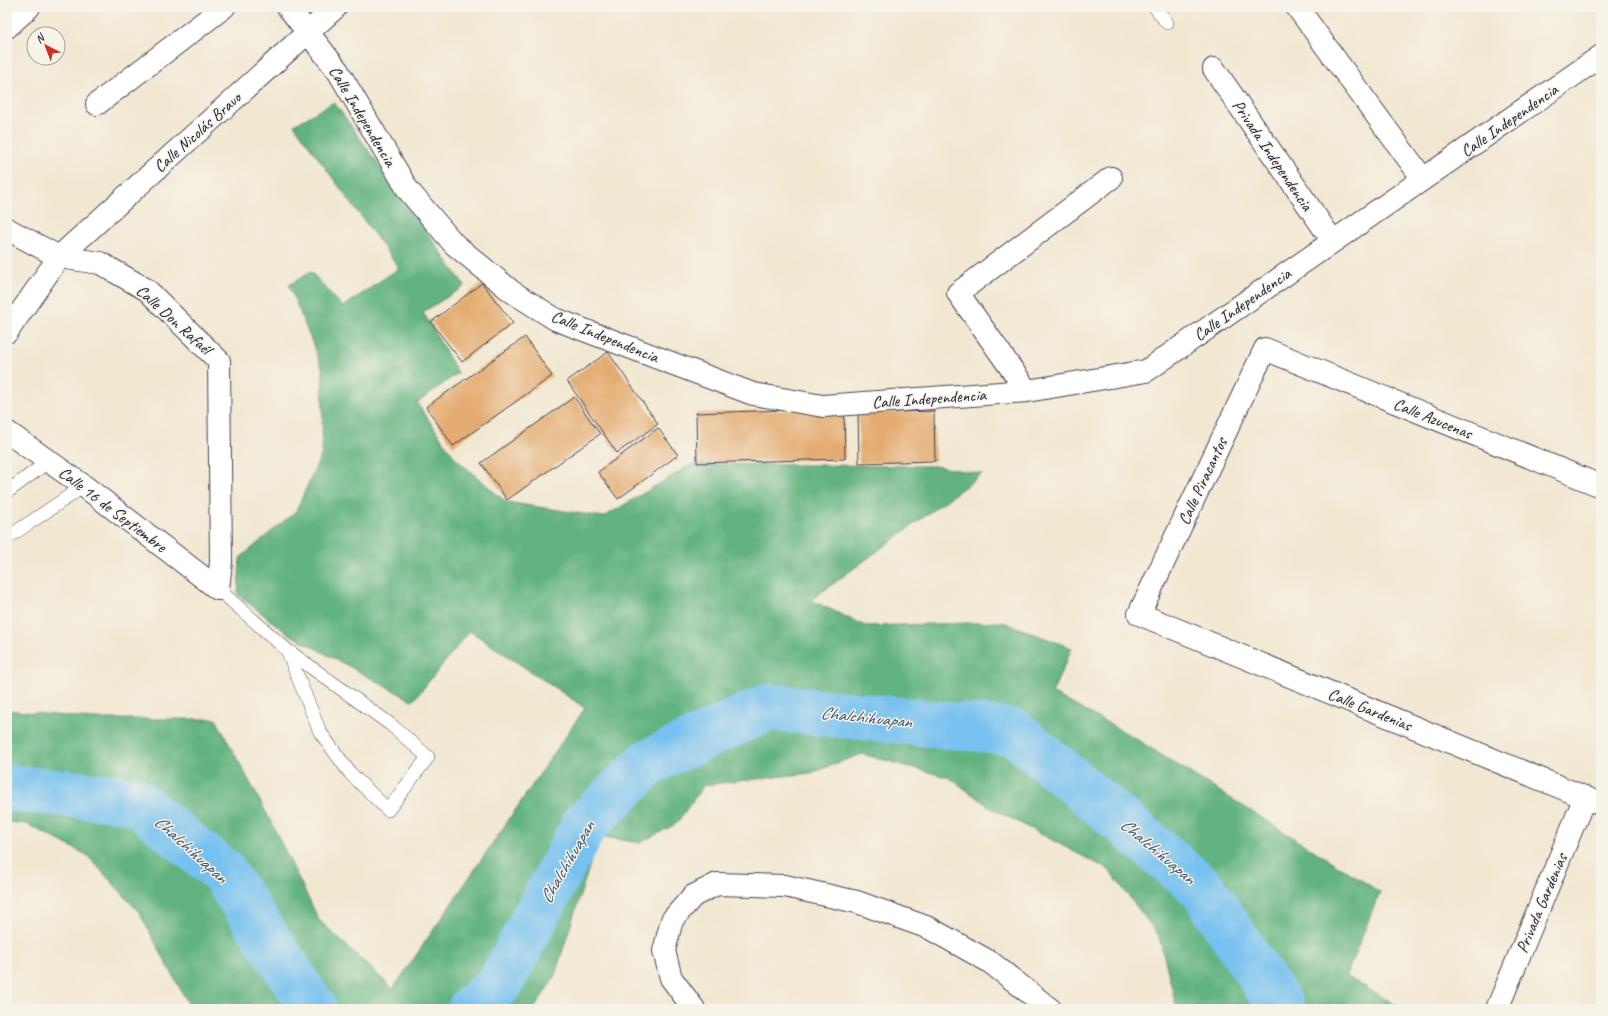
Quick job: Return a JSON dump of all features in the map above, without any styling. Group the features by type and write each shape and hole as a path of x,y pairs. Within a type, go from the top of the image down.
{"street":[{"path":"7,27 29,7"},
{"path":"97,104 224,7"},
{"name":"Calle Independencia","path":"288,7 338,71 408,190 454,244 511,291 555,319 753,394 823,406 1027,391 1146,371 1332,240 1601,56"},
{"name":"Calle Nicolás Bravo","path":"7,332 59,257 336,7"},
{"path":"1297,7 1423,179"},
{"name":"Privada Independencia","path":"1214,69 1332,240"},
{"path":"1027,391 958,293 1111,178"},
{"name":"Calle Don Rafaél","path":"7,230 59,257 100,263 147,290 219,361 221,562 218,589"},
{"name":"Calle Azucenas","path":"1265,349 1601,486"},
{"name":"Calle Piracantos","path":"1139,614 1265,349"},
{"name":"Calle 16 de Septiembre","path":"8,434 84,486 218,589"},
{"name":"Calle Gardenias","path":"1139,614 1593,801"},
{"name":"Privada Gardenias","path":"1497,1009 1593,801"},
{"path":"694,1009 671,978 664,951 672,920 693,896 717,884 785,886 857,902 929,928 990,962 1050,1009"}],"lane":[{"path":"1155,7 1167,23"},
{"path":"7,492 49,461"},
{"path":"7,538 84,486"},
{"path":"218,589 287,650 390,724 428,757 388,810 350,772 320,732 287,650"}],"green space":[{"path":"334,102 465,286 423,312 458,373 417,403 455,458 506,502 604,517 692,464 934,466 982,474 811,600 865,626 1003,622 1072,648 1052,693 1128,734 1380,892 1346,976 1403,1009 1177,1009 1159,936 1109,870 991,808 950,778 862,754 811,773 704,785 676,824 640,843 599,836 554,978 534,1009 191,1009 139,912 87,855 27,824 7,822 7,710 93,719 216,719 269,818 319,920 393,989 585,708 470,631 413,701 287,633 238,595 240,558 296,511 322,453 323,370 289,285 311,272 343,307 399,268 294,125"}],"building":[{"path":"482,283 513,323 462,362 431,322"},
{"path":"525,337 552,376 453,446 426,407"},
{"path":"608,352 658,424 617,453 567,381"},
{"path":"574,397 600,434 507,500 481,463"},
{"path":"844,408 845,459 697,463 696,413"},
{"path":"934,411 935,461 859,463 858,413"},
{"path":"658,428 678,455 618,499 598,472"}],"waterway":[{"name":"Chalchihuapan","path":"471,1009 500,983 585,824 649,762 768,707 1014,732 1202,888 1282,1009"},
{"name":"Chalchihuapan","path":"7,788 134,800 223,872 314,1009"}]}
